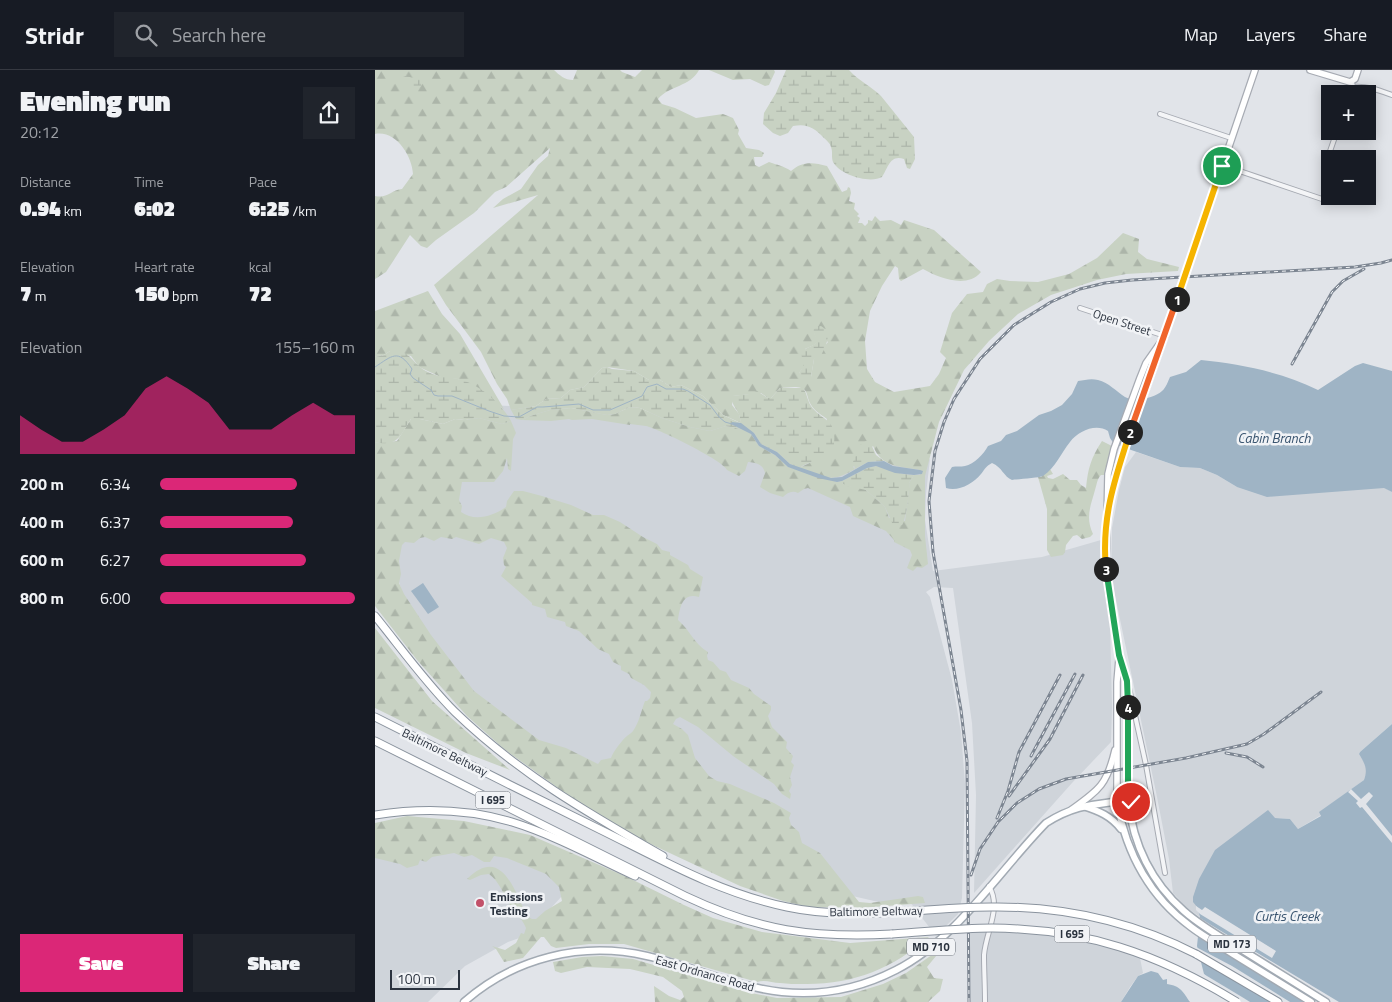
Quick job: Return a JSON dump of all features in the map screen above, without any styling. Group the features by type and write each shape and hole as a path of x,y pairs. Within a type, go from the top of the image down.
{"highway":[{"path":"375,616 435,691 454,711 502,754 554,792 622,833 693,873 737,894"},
{"name":"Baltimore Beltway","path":"375,718 670,864 737,894 788,908 850,914 991,906 1076,913 1130,927 1181,947 1237,977 1278,1002"},
{"name":"Baltimore Beltway","path":"375,742 685,896 732,916 788,931 821,935 849,936 990,928 1047,930 1073,934 1107,942 1150,956 1205,983 1237,1002"},
{"path":"375,815 440,811 489,817 511,822 550,836 707,908 732,916"}],"main road":[{"name":"MD 173","path":"1108,507 1123,452 1165,336 1255,70"},
{"path":"1310,70 1352,85 1359,70"},
{"name":"MD 173","path":"1165,336 1146,363 1134,392 1108,474 1106,565 1119,655 1127,681 1129,800 1133,831 1151,871 1174,902 1196,921 1326,1002"},
{"name":"MD 173","path":"1119,655 1117,682 1117,802 1124,833 1135,863 1169,908 1191,928 1311,1002"},
{"path":"1071,810 1103,784 1112,762 1117,738"},
{"name":"East Ordnance Road","path":"464,1002 490,982 519,966 560,954 599,950 621,951 648,956 757,988 783,992 832,991 875,980 922,954 952,929 1046,823 1082,806 1129,800"},
{"path":"1082,806 1111,818 1124,833"}],"street":[{"path":"1376,89 1392,95"},
{"path":"1160,114 1231,138"},
{"path":"1222,166 1321,199"},
{"name":"Open Street","path":"1080,308 1165,336"},
{"path":"1127,681 1146,764 1165,873"},
{"name":"East Ordnance Road","path":"1129,800 1131,802 1138,802 1151,797"},
{"path":"985,1002 984,955 995,904 993,892 989,886"}],"shaded area":[{"path":"486,405 713,415 875,462 921,465 930,459 925,520 933,571 1042,557 1101,540 1101,562 1110,622 1111,742 974,893 976,795 972,723 953,588 934,587 926,592 930,597 952,680 961,732 965,784 962,898 958,914 936,936 910,902 883,903 835,892 589,789 468,693 421,630 402,592 395,569 395,480"},
{"path":"1136,452 1180,467 1200,468 1217,475 1237,487 1385,488 1392,492 1392,724 1359,754 1366,765 1367,772 1364,780 1320,812 1321,815 1298,829 1290,819 1275,818 1194,902 1200,917 1186,907 1173,893 1169,859 1157,797 1111,576 1112,528 1119,490 1125,467"},
{"path":"375,846 496,851 575,882 525,936 508,942 465,966 428,1002 375,1002"},
{"path":"1047,931 1139,953 1143,973 1138,976 1121,1002 969,1002 968,932"}],"green space":[{"path":"375,70 554,70 565,78 573,80 577,70 620,70 635,77 642,70 699,70 690,80 663,94 658,99 662,104 696,118 723,114 733,118 739,130 738,134 746,148 759,150 764,153 762,157 754,157 755,165 759,167 769,162 791,171 799,165 808,163 827,166 842,192 847,190 848,187 850,188 849,201 855,203 854,209 860,218 858,223 862,223 865,226 868,220 872,221 875,216 880,221 891,220 901,225 904,220 934,230 981,272 975,277 961,281 937,276 923,269 901,281 898,268 895,266 882,286 870,311 865,341 867,369 875,382 894,392 930,386 939,374 946,358 940,352 952,313 967,294 983,292 987,284 997,279 1038,282 1069,274 1097,258 1123,233 1139,239 1138,252 1147,259 1179,267 1178,271 1126,274 1097,280 1051,295 1018,314 989,341 964,370 939,422 925,476 925,536 928,564 922,568 917,567 913,571 907,568 912,555 910,550 894,542 886,531 853,516 850,507 808,488 798,493 790,492 783,497 770,493 760,487 765,473 763,468 757,464 748,462 745,471 739,476 690,446 646,426 592,419 522,420 550,410 571,408 607,415 615,414 630,407 640,408 662,418 690,427 710,431 726,426 745,430 751,434 759,446 775,455 788,467 837,482 842,481 842,483 852,487 866,490 885,507 889,518 905,521 909,483 914,475 920,475 920,470 892,465 887,462 881,458 873,446 853,467 855,469 833,478 827,478 799,468 814,461 827,419 812,406 805,390 799,387 780,388 771,398 761,393 733,396 732,405 739,414 741,423 723,415 703,396 681,385 671,387 660,380 649,380 634,371 607,367 602,368 584,387 570,390 561,398 546,399 536,406 511,410 507,399 481,352 446,305 434,285 538,195 493,208 503,199 521,189 538,165 548,156 550,148 506,187 495,192 474,213 427,248 421,246 410,235 386,272 375,279 375,196 383,196 402,189 413,174 410,160 402,146 390,136 375,134","holes":["814,332 828,342 814,359 811,377 799,373 805,365 805,349 818,342"]},
{"path":"709,70 774,70 775,72 769,85 765,86 750,79 733,80"},
{"path":"786,70 849,70 873,89 881,96 914,137 915,159 910,169 907,168 904,159 895,158 882,177 863,179 848,174 837,167 832,160 830,144 810,127 802,125 793,126 788,133 780,136 773,133 763,124 764,113 776,93"},
{"path":"406,76 421,80 421,86 416,87 398,83 400,78"},
{"path":"428,291 442,314 460,334 504,409 458,379 443,378 419,367 411,356 390,351 375,357 375,311"},
{"path":"821,326 827,332 826,345 820,358 814,359 811,377 805,380 801,378 799,373 804,365 801,354 817,342 813,330"},
{"path":"390,351 398,351 408,355 422,369 432,374 466,381 473,385 496,401 511,421 502,424 479,418 455,419 443,424 411,419 401,435 394,441 389,443 375,442 375,357"},
{"path":"602,368 634,371 649,380 660,380 671,387 681,385 703,396 723,415 740,423 740,417 732,402 732,396 757,391 771,398 780,388 803,388 811,406 828,421 833,429 833,450 825,459 799,468 790,464 777,452 761,444 754,433 731,424 745,430 726,426 710,431 690,427 662,418 640,408 630,407 615,414 607,415 571,408 550,410 522,420 516,419 511,410 536,406 546,399 561,398 570,390 584,387"},
{"path":"479,418 502,424 511,421 516,433 513,439 511,471 508,469 507,458 503,471 494,482 462,482 459,500 462,506 461,512 472,517 484,517 495,513 506,507 507,501 514,491 523,491 542,496 571,505 593,515 604,515 620,522 657,544 662,550 670,552 670,555 688,565 690,569 703,577 699,597 689,597 683,601 678,620 699,645 708,652 708,660 713,662 720,670 726,672 731,680 749,688 771,706 768,716 772,727 787,742 786,748 793,756 791,762 794,765 790,777 792,785 789,791 791,794 790,799 782,794 774,784 733,756 698,727 680,717 676,719 673,724 688,735 695,758 709,776 717,781 730,784 774,803 791,813 789,818 791,825 799,832 802,843 820,853 859,902 870,903 918,896 923,897 925,903 861,908 809,907 783,901 740,886 642,840 569,796 504,749 467,716 417,660 375,606 375,442 397,441 411,419 443,424 455,419","holes":["425,537 434,541 441,537 452,539 456,537 479,544 491,538 504,542 507,548 503,558 506,567 501,576 532,605 545,609 547,617 565,622 566,626 579,631 598,649 609,654 613,662 621,666 621,670 629,674 631,678 644,685 651,692 650,698 645,701 635,728 620,743 611,758 601,760 598,764 566,748 539,740 474,691 431,635 404,594 399,583 401,574 399,561 402,545 405,542 414,543 420,538"]},
{"path":"866,441 870,442 876,455 884,461 868,462 855,469 853,462 860,445"},
{"path":"1102,441 1112,446 1105,475 1101,475 1099,478 1091,506 1089,522 1093,534 1082,539 1077,535 1073,536 1066,545 1063,555 1051,557 1047,550 1047,509 1038,477 1041,477 1050,469 1053,474 1047,476 1048,478 1053,479 1063,474 1070,480 1077,480 1086,488 1091,463"},
{"path":"876,466 903,474 914,475 909,483 905,517 902,525 893,525 885,507 866,490 842,483 842,481 867,468"},
{"path":"375,628 432,701 510,770 466,753 375,708"},
{"path":"407,816 464,821 530,835 627,877 713,918 762,932 850,943 929,937 901,958 871,973 838,982 821,984 757,982 624,944 589,944 556,948 551,946 544,937 541,937 523,958 504,962 492,946 505,950 516,943 521,933 524,934 525,925 509,904 497,882 489,874 470,880 467,879 479,870 489,867 497,869 511,883 527,916 532,919 536,919 562,901 559,887 546,874 507,858 494,856 490,862 484,862 472,855 464,857 454,853 432,857 426,862 420,860 418,865 407,868 400,864 375,858 375,823"},
{"path":"941,950 927,967 934,978 943,979 940,991 928,1002 655,1002 654,986 669,996 680,1000 684,997 682,991 663,977 630,969 587,967 561,973 555,971 553,962 602,956 633,959 751,993 777,998 841,997 883,984 906,973"}],"water":[{"name":"Cabin Branch","path":"1201,360 1261,370 1290,378 1318,390 1355,366 1363,363 1392,371 1392,492 1384,488 1267,497 1237,487 1217,475 1200,468 1180,467 1114,444 1108,431 1098,428 1087,429 1073,438 1055,464 1043,476 1012,480 992,463 970,484 955,489 946,488 945,478 952,467 965,466 972,463 988,446 1001,441 1006,435 1017,431 1039,415 1062,405 1072,394 1078,381 1090,379 1102,381 1125,397 1134,399 1144,398 1155,396 1165,388 1170,377 1186,372"},
{"path":"732,422 741,423 754,433 761,444 777,452 790,464 831,478 842,477 868,462 884,461 893,466 923,471 922,474 914,475 895,473 876,466 867,468 842,481 837,482 818,478 788,467 775,455 759,446 751,434 731,424"},
{"path":"423,583 439,607 428,614 411,591"},
{"name":"Curtis Creek","path":"1392,724 1392,1002 1231,1002 1204,974 1197,946 1200,917 1197,907 1193,902 1193,897 1199,879 1215,850 1268,810 1275,818 1290,819 1298,829 1321,816 1319,812 1364,780 1366,770 1359,754 1360,752"},
{"path":"1151,971 1158,973 1163,980 1167,979 1167,984 1179,988 1190,1002 1121,1002 1138,976"}],"pier":[{"path":"1351,789 1361,799 1369,792 1373,796 1366,804 1392,836 1392,843 1362,807 1360,808 1356,803 1358,801 1348,792"},
{"path":"1196,906 1202,910 1205,907 1276,951 1272,958 1200,914 1196,910"},
{"path":"1197,916 1339,1002 1306,1002 1196,934"},
{"path":"1194,946 1232,966 1290,1002 1274,1002 1197,957"},
{"path":"1202,973 1250,1002 1231,1002 1215,989"}],"waterway":[{"name":"Cabin Branch","path":"375,367 390,357 399,356 412,369 410,374 413,378 431,390 434,395 452,396 504,416 519,417 537,407 579,404 593,410 610,410 642,396 647,387 657,384 666,389 683,389 688,391 710,405 725,422 732,424"}],"railway":[{"path":"969,1002 967,761 961,710 933,552 929,501 935,451 954,399 980,359 1014,325 1051,302 1080,289 1105,283 1132,280 1355,267 1392,260"},
{"path":"1292,364 1332,292 1343,281 1364,269"},
{"path":"1031,756 1075,674"},
{"path":"997,818 1008,791 1019,752 1060,675"},
{"path":"1009,796 1050,739 1083,675"},
{"path":"971,875 980,849 998,822 1017,803 1039,789 1066,779 1186,758 1247,744 1264,734 1321,692"},
{"path":"1226,753 1247,757 1263,767"}],"place":[{"name":"Emissions Testing","path":"480,903"}],"route":[{"path":"1131,802 1128,800 1127,784 1127,681 1119,655 1106,565 1105,546 1108,507 1119,465 1222,166"}]}
